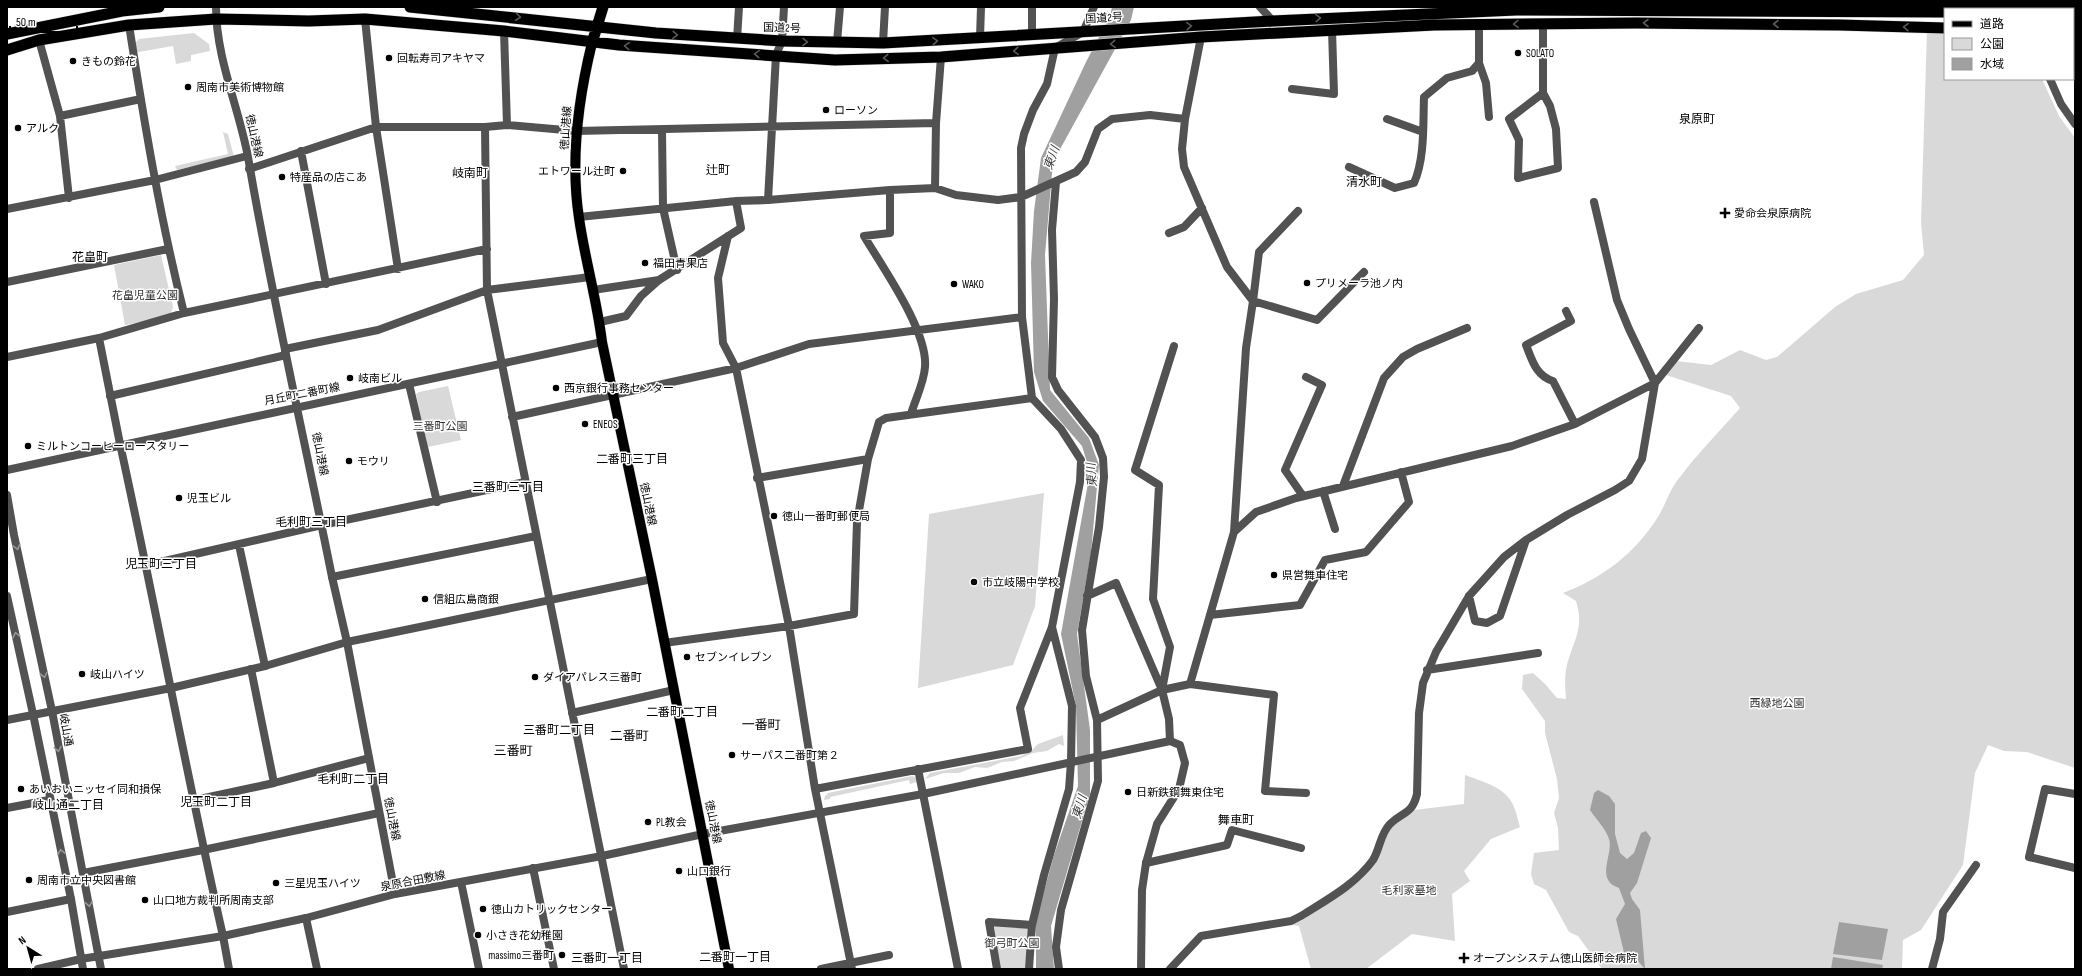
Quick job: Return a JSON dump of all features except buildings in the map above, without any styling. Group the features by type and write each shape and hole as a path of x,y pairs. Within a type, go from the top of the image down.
{"highway":[{"path":"7,34 122,9 159,7"},
{"name":"国道2号","path":"410,7 499,11 596,26 656,33 782,41 883,43 1150,29 1433,10 1516,8 1944,12"},
{"path":"592,42 603,7"},
{"path":"7,50 39,40 129,24 216,19 309,21 365,19 504,31 592,42 835,60 941,57 1200,37 1434,25 1840,25 1944,28"}],"main road":[{"name":"徳山港線","path":"592,42 580,91 576,131 576,187 579,217 600,322 602,342 652,579 729,969"}],"street":[{"name":"徳山港線","path":"216,7 216,19 247,156 332,577 347,642 379,813 396,894"},
{"path":"737,39 739,7"},
{"path":"768,200 776,55 782,41 784,7"},
{"path":"837,42 840,7"},
{"path":"883,43 885,7"},
{"path":"980,38 981,7"},
{"path":"1032,7 1032,35"},
{"path":"816,789 1028,749 1020,708 1052,627 1080,482 1081,460 1061,429 1032,398 1022,317 1021,148 1024,134 1033,110 1047,84 1055,48 1082,32 1094,7"},
{"path":"1260,7 1272,21"},
{"path":"1433,10 1434,25"},
{"path":"365,19 376,127 398,269"},
{"path":"129,24 154,180 168,249 184,313"},
{"path":"1543,24 1543,93 1550,106 1556,129 1558,168 1518,178 1519,140 1509,119 1543,93"},
{"path":"1479,25 1479,63 1486,82 1489,116"},
{"path":"1292,89 1334,94 1332,30"},
{"path":"504,31 506,125"},
{"path":"1200,37 1185,119 1182,148 1184,167 1227,267 1253,301 1317,320 1364,272"},
{"path":"39,40 60,116 69,198"},
{"path":"935,188 936,123 941,57"},
{"path":"1349,167 1395,188 1414,183 1418,174 1423,132 1424,97 1447,78 1472,71 1479,63"},
{"path":"2050,80 2061,104 2075,124"},
{"path":"60,116 141,99"},
{"path":"579,217 736,200 768,200 890,190 935,188 956,195 998,200 1021,197 1076,172 1085,162 1098,129 1112,119 1150,115 1185,119"},
{"path":"1386,119 1423,132"},
{"path":"249,169 376,127 485,127 506,125 576,131 772,128 936,123"},
{"path":"485,127 487,290 624,969"},
{"path":"662,130 663,208 677,270"},
{"path":"301,151 326,284"},
{"path":"7,209 69,198 154,180 247,156"},
{"path":"1056,182 1052,230 1054,299 1052,377 1058,390 1095,437 1103,458 1104,478 1099,527 1082,630 1082,646 1086,676 1097,720 1098,781 1061,910 1056,948 1059,969"},
{"path":"890,190 890,233 864,236 919,330 924,350 925,368 911,414"},
{"path":"600,322 626,316 641,296 659,280 741,228 736,200"},
{"path":"1170,969 1201,936 1291,921 1307,912 1362,873 1374,858 1390,824 1410,810 1414,805 1417,794 1419,713 1423,684 1427,670 1469,596 1504,557 1526,540 1567,515 1615,490 1629,481 1636,471 1642,459 1656,383 1629,330 1617,300 1608,270 1594,202"},
{"path":"1169,233 1184,227 1202,208"},
{"path":"1190,684 1234,532 1246,348 1260,252 1298,211"},
{"path":"728,236 718,278 724,343 736,368 757,478 789,626 820,813 852,966"},
{"path":"7,282 168,249"},
{"path":"7,357 99,338 184,313 487,249"},
{"path":"110,396 378,330 487,290 590,277"},
{"path":"593,290 659,280"},
{"path":"1566,311 1572,321 1526,345 1538,372 1545,378 1553,381 1574,424"},
{"path":"512,417 736,368 809,344 1022,317"},
{"path":"1343,486 1384,378 1403,357 1417,349 1467,328"},
{"path":"1234,532 1256,512 1303,496 1512,446 1574,424 1656,383 1699,328"},
{"path":"99,338 120,444 147,565 203,850 229,969"},
{"name":"月丘町二番町線","path":"7,470 120,444 602,342"},
{"path":"1162,690 1170,647 1153,599 1159,485 1135,470 1174,346"},
{"path":"1303,496 1285,470 1322,385 1306,377"},
{"path":"409,384 437,502"},
{"path":"664,643 789,626 854,614 857,522 868,459 879,422 886,418 911,414 1032,398"},
{"path":"757,478 868,459"},
{"path":"1210,615 1300,605 1325,560 1366,552 1409,502 1401,472"},
{"path":"147,565 525,482"},
{"path":"1323,491 1335,529"},
{"name":"岐山通","path":"7,495 14,535 52,711 101,969"},
{"path":"332,577 536,536"},
{"path":"1469,596 1475,621 1487,623 1500,616 1526,540"},
{"path":"239,545 265,666"},
{"path":"7,720 171,688 265,666 347,642 652,579"},
{"path":"1087,596 1116,583 1162,690 1169,719 1170,741 1180,745 1185,763 1179,789 1158,824 1146,863 1142,890 1141,969"},
{"path":"7,596 71,899 83,969"},
{"path":"1029,969 1032,925 1044,875 1069,789 1071,762 1072,706 1052,627"},
{"path":"1427,670 1538,652"},
{"path":"251,669 274,784"},
{"path":"1097,720 1162,690 1190,684 1274,695 1265,792 1306,793"},
{"path":"572,713 674,690"},
{"name":"泉原合田敷線","path":"38,969 81,959 223,936 306,918 396,894 602,856 703,834 923,794 1170,741"},
{"path":"194,800 274,784 369,758"},
{"path":"918,769 958,969"},
{"path":"2075,794 2045,789 2029,857 2075,868"},
{"path":"7,808 49,800"},
{"path":"83,873 203,850 379,813"},
{"path":"1146,863 1227,845 1232,830 1301,848"},
{"path":"1932,969 1940,939 1943,912 1976,865"},
{"path":"533,868 554,969"},
{"path":"461,882 479,969"},
{"path":"7,912 71,899"},
{"path":"306,918 317,969"},
{"path":"997,969 989,922 1032,925"},
{"path":"821,969 852,966 889,955"}],"green space":[{"name":"西緑地公園","path":"1927,31 1944,32 1944,80 2042,80 2059,116 2075,138 2075,768 2027,752 2004,751 1988,745 1975,773 1963,865 1921,930 1903,940 1902,969 1602,969 1578,936 1569,932 1546,890 1534,884 1531,874 1534,853 1559,850 1558,828 1554,813 1559,798 1557,779 1545,733 1545,721 1522,689 1523,675 1533,673 1557,698 1566,699 1566,671 1578,632 1579,618 1576,601 1563,593 1578,587 1605,572 1639,542 1658,517 1677,481 1740,408 1731,396 1666,375 1676,361 1711,365 1740,350 1766,360 1777,357 1835,307 1856,294 1903,280 1924,255 1921,222"},
{"path":"194,33 209,44 210,51 191,55 191,61 176,64 173,46 133,53 134,44 139,39"},
{"path":"223,132 228,134 234,157 177,170 175,166 228,154"},
{"name":"花畠児童公園","path":"161,255 173,307 171,313 166,317 125,325 114,265"},
{"name":"三番町公園","path":"448,386 461,440 428,447 416,394 419,392"},
{"path":"1044,493 1035,606 1013,665 918,688 929,514"},
{"path":"1063,735 1064,746 1059,744 1047,751 1033,753 1014,761 1002,762 987,768 975,767 959,773 944,773 925,779 930,773 1021,756 1031,751 1038,744"},
{"name":"毛利家墓地","path":"1465,775 1487,783 1503,792 1512,803 1520,827 1491,839 1464,871 1470,881 1452,894 1455,941 1412,934 1366,969 1311,969 1299,926 1287,924 1301,921 1364,877 1377,858 1392,824 1414,810 1464,804"},
{"path":"912,776 915,777 917,782 910,784 909,780 830,797 830,799 824,800 828,793"},
{"name":"御弓町公園","path":"994,925 1029,928 1026,969 1000,969"}],"water":[{"name":"東川","path":"1112,7 1134,7 1131,20 1053,162 1045,255 1050,390 1089,438 1099,465 1091,553 1077,634 1090,730 1090,794 1051,926 1054,969 1036,969 1036,920 1054,855 1078,786 1076,706 1061,634 1090,472 1082,446 1043,401 1034,372 1031,263 1034,211 1041,158 1086,62 1110,16"},
{"path":"1598,790 1609,796 1615,804 1615,834 1620,853 1627,859 1634,853 1641,833 1646,831 1651,838 1637,883 1630,893 1632,899 1640,910 1645,969 1637,960 1626,961 1616,919 1625,904 1619,888 1612,884 1606,873 1610,845 1608,835 1590,810 1594,793"},
{"path":"1839,922 1888,929 1882,960 1833,954"},
{"path":"1833,957 1883,965 1882,969 1831,969"}],"place":[{"name":"SOLATO","path":"1518,53"},
{"name":"回転寿司アキヤマ","path":"389,58"},
{"name":"きもの鈴花","path":"73,61"},
{"name":"周南市美術博物館","path":"188,87"},
{"name":"ローソン","path":"826,110"},
{"name":"アルク","path":"18,128"},
{"name":"エトワール辻町","path":"623,171"},
{"name":"特産品の店こあ","path":"282,177"},
{"name":"愛命会泉原病院","path":"1725,213"},
{"name":"福田青果店","path":"645,263"},
{"name":"プリメーラ池ノ内","path":"1307,283"},
{"name":"WAKO","path":"954,284"},
{"name":"岐南ビル","path":"350,378"},
{"name":"西京銀行事務センター","path":"556,388"},
{"name":"ENEOS","path":"585,424"},
{"name":"ミルトンコーヒーロースタリー","path":"28,446"},
{"name":"モウリ","path":"349,461"},
{"name":"児玉ビル","path":"179,498"},
{"name":"徳山一番町郵便局","path":"774,516"},
{"name":"県営舞車住宅","path":"1274,575"},
{"name":"市立岐陽中学校","path":"974,582"},
{"name":"信組広島商銀","path":"425,599"},
{"name":"セブンイレブン","path":"687,657"},
{"name":"岐山ハイツ","path":"82,674"},
{"name":"ダイアパレス三番町","path":"535,677"},
{"name":"サーパス二番町第２","path":"732,755"},
{"name":"あいおいニッセイ同和損保","path":"21,789"},
{"name":"日新鉄鋼舞東住宅","path":"1128,792"},
{"name":"PL教会","path":"648,822"},
{"name":"山口銀行","path":"679,871"},
{"name":"周南市立中央図書館","path":"29,880"},
{"name":"三星児玉ハイツ","path":"276,883"},
{"name":"山口地方裁判所周南支部","path":"145,900"},
{"name":"徳山カトリックセンター","path":"483,909"},
{"name":"小さき花幼稚園","path":"478,935"},
{"name":"massimo三番町","path":"562,955"},
{"name":"オープンシステム徳山医師会病院","path":"1464,958"}],"district":[{"name":"泉原町","path":"1697,119"},
{"name":"辻町","path":"718,170"},
{"name":"岐南町","path":"470,173"},
{"name":"清水町","path":"1364,182"},
{"name":"花畠町","path":"90,257"},
{"name":"二番町三丁目","path":"632,459"},
{"name":"三番町三丁目","path":"508,487"},
{"name":"毛利町三丁目","path":"311,522"},
{"name":"児玉町三丁目","path":"161,564"},
{"name":"二番町二丁目","path":"682,712"},
{"name":"一番町","path":"761,725"},
{"name":"三番町二丁目","path":"559,730"},
{"name":"二番町","path":"629,736"},
{"name":"三番町","path":"513,751"},
{"name":"毛利町二丁目","path":"353,779"},
{"name":"児玉町二丁目","path":"216,802"},
{"name":"岐山通二丁目","path":"68,805"},
{"name":"舞車町","path":"1236,820"},
{"name":"二番町一丁目","path":"735,957"},
{"name":"三番町一丁目","path":"607,958"}]}
